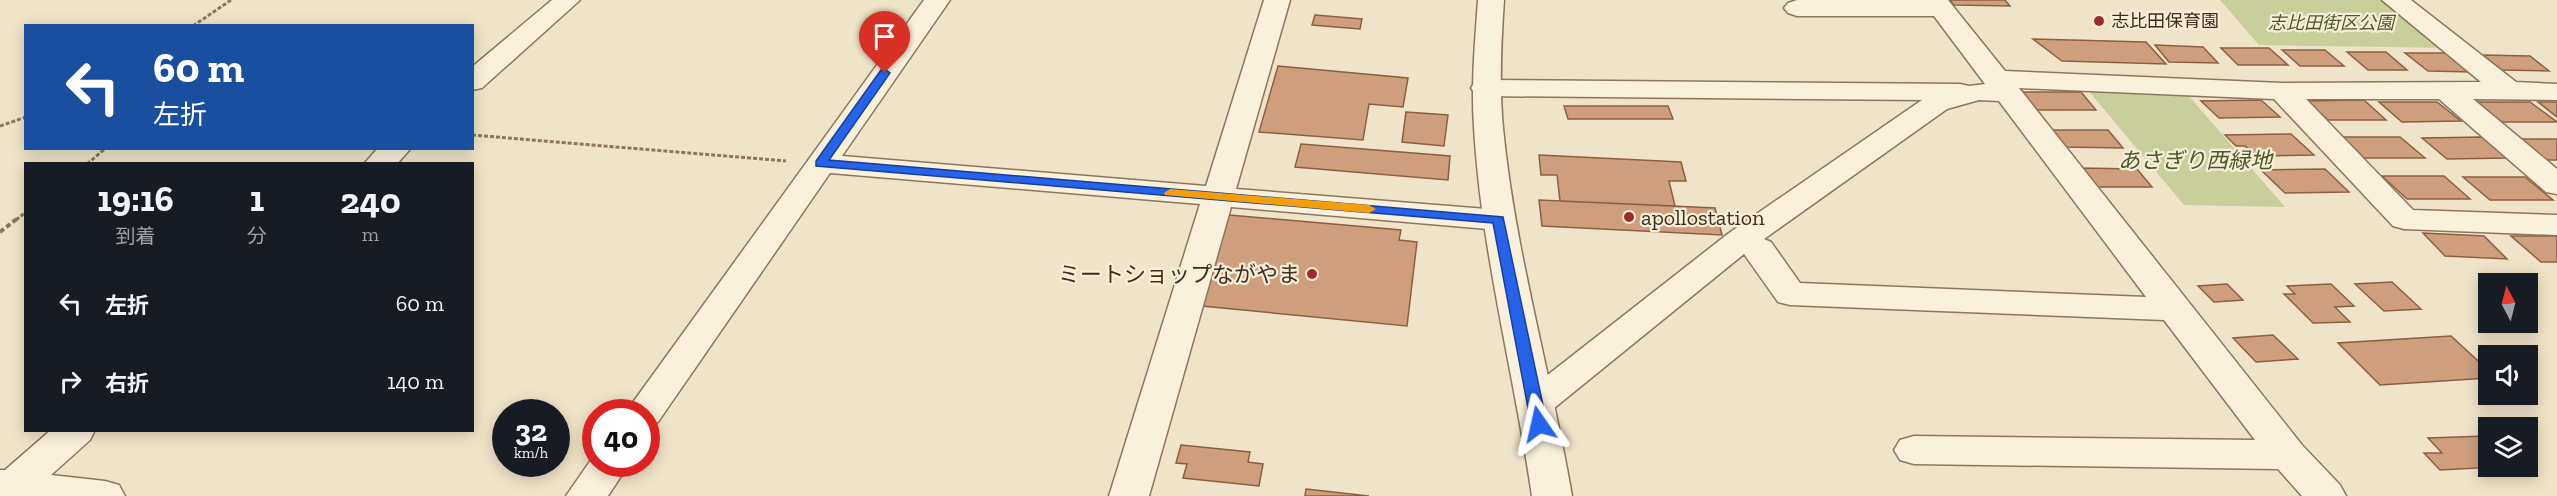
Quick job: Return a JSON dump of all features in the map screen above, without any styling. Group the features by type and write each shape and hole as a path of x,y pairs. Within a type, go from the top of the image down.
{"street":[{"path":"474,80 567,0"},
{"path":"654,399 937,0"},
{"path":"1130,496 1277,0"},
{"path":"1491,0 1484,54 1489,154 1499,220 1552,496"},
{"path":"2395,0 2509,90"},
{"path":"1797,8 1938,4 1995,88 2175,309 2288,455 2326,496"},
{"path":"1485,88 1995,88 2557,92"},
{"path":"1535,404 1741,240 1937,103 1995,88"},
{"path":"2446,90 2557,185"},
{"path":"2282,91 2404,219 2557,225"},
{"path":"381,162 394,150"},
{"path":"820,163 1499,220"},
{"path":"1741,240 1759,249 1790,294 2175,309"},
{"path":"5,489 74,432"},
{"path":"1914,450 2288,455"},
{"path":"586,496 600,477"},
{"path":"5,489 105,496"}],"path":[{"path":"196,24 231,0"},
{"path":"0,126 24,118"},
{"path":"474,135 820,163"},
{"path":"89,162 104,150"},
{"path":"0,232 24,214"}],"green space":[{"name":"志比田街区公園","path":"2220,0 2387,0 2447,48 2259,45"},
{"name":"あさぎり西緑地","path":"2087,89 2188,95 2285,207 2184,205"}],"building":[{"path":"1950,0 2005,0 2010,6 1954,5"},
{"path":"1315,15 1362,19 1360,29 1312,25"},
{"path":"2033,39 2146,42 2166,64 2062,61"},
{"path":"2155,45 2203,47 2218,63 2169,62"},
{"path":"2221,48 2269,48 2288,65 2238,65"},
{"path":"2282,50 2325,50 2344,66 2300,66"},
{"path":"2347,52 2386,52 2407,70 2368,70"},
{"path":"2405,53 2449,53 2472,72 2428,71"},
{"path":"2483,55 2530,56 2549,71 2501,70"},
{"path":"1278,66 1408,78 1403,107 1369,104 1363,140 1259,132"},
{"path":"2019,92 2081,92 2096,110 2032,110"},
{"path":"2261,100 2280,117 2219,118 2201,101"},
{"path":"2364,100 2386,120 2328,120 2306,101"},
{"path":"2379,102 2437,102 2461,121 2402,122"},
{"path":"2472,102 2530,102 2557,122 2498,122"},
{"path":"2538,102 2557,102 2557,117"},
{"path":"1564,106 1668,106 1673,119 1568,119"},
{"path":"1406,112 1448,115 1444,146 1402,142"},
{"path":"2048,130 2108,130 2123,148 2062,147"},
{"path":"2291,134 2314,155 2256,156 2245,146 2236,146 2225,135"},
{"path":"2341,137 2400,137 2425,158 2364,158"},
{"path":"2482,137 2508,158 2447,159 2422,138"},
{"path":"2517,139 2557,139 2557,160 2544,160"},
{"path":"1301,144 1450,156 1448,180 1295,167"},
{"path":"1539,155 1681,162 1686,181 1669,181 1675,206 1560,201 1557,175 1541,175"},
{"path":"2078,168 2137,169 2152,187 2092,187"},
{"path":"2325,169 2349,192 2285,193 2261,170"},
{"path":"2382,176 2444,176 2470,199 2407,199"},
{"path":"2463,177 2525,177 2553,200 2490,200"},
{"name":"apollostation","path":"1539,200 1715,208 1722,235 1542,226"},
{"name":"ミートショップながやま","path":"1229,215 1401,230 1399,240 1417,242 1407,326 1202,306"},
{"path":"2423,233 2484,236 2507,259 2445,256"},
{"path":"2511,236 2557,236 2557,262 2541,262"},
{"path":"2392,282 2421,309 2384,311 2355,284"},
{"path":"2227,284 2243,300 2214,302 2198,286"},
{"path":"2331,284 2354,306 2335,307 2350,322 2313,323 2284,294 2295,294 2287,286"},
{"path":"2273,335 2298,359 2256,362 2233,338"},
{"path":"2451,336 2478,361 2478,379 2380,385 2338,343"},
{"path":"2478,436 2478,468 2440,470 2424,453 2442,453 2428,438"},
{"path":"1181,445 1250,452 1248,462 1263,464 1259,486 1183,478 1187,464 1176,463"},
{"path":"1306,489 1369,496 1305,496"}],"slow traffic":[{"path":"1170,193 1369,209"}],"place":[{"name":"志比田保育園","path":"2099,21"},
{"name":"apollostation","path":"1629,217"},
{"name":"ミートショップながやま","path":"1312,274"}],"route":[{"path":"885,73 820,163 1499,220 1539,424"}]}
